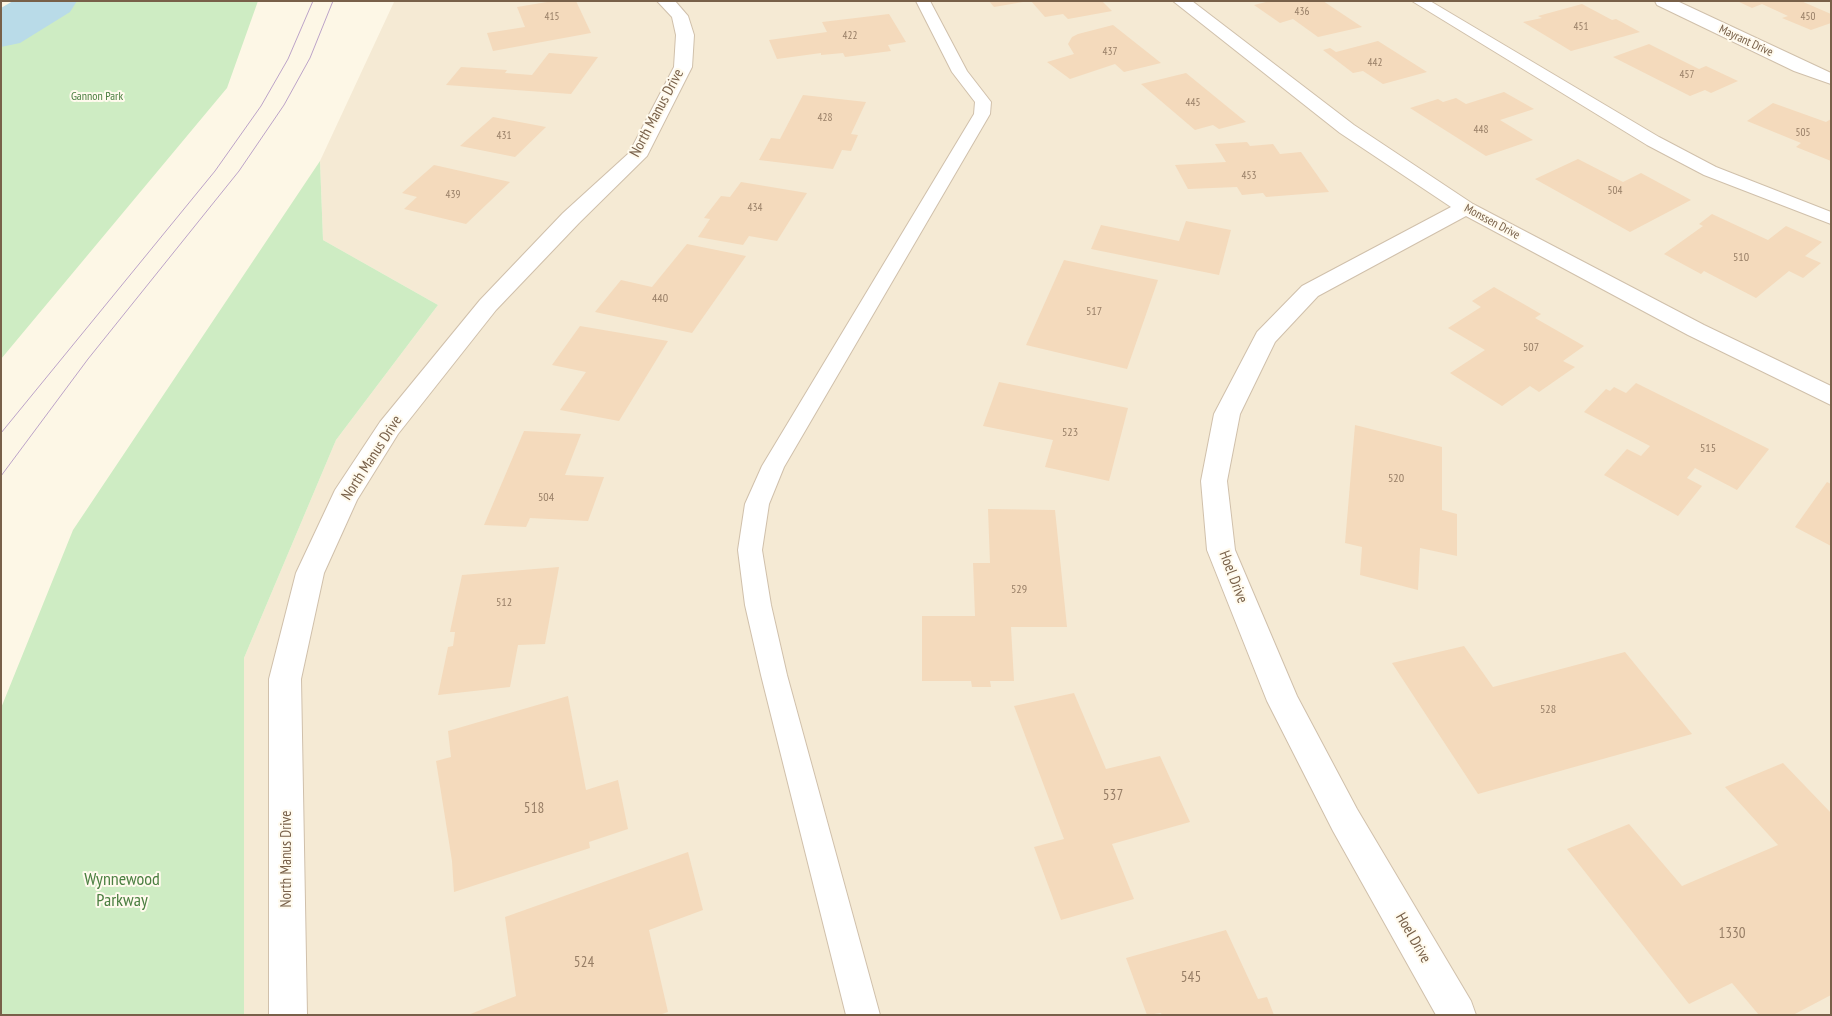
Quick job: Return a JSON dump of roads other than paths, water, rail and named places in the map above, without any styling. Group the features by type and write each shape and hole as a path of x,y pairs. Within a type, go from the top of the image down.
{"street":[{"name":"North Manus Drive","path":"288,1015 286,679 310,573 345,497 389,428 488,305 571,218 637,156 683,67 685,35 680,16 665,1"},
{"name":"Monssen Drive","path":"1181,1 1347,129 1466,208 1696,330 1831,396"},
{"name":"Mayrant Drive","path":"1663,1 1800,67 1831,78"},
{"name":"Hoel Drive","path":"1457,1015 1345,820 1283,701 1221,550 1214,481 1226,414 1265,338 1310,291 1466,208"}],"lane":[{"path":"863,1015 774,675 758,605 750,550 757,504 773,466 982,114 983,102 960,72 923,1"},
{"path":"1419,1 1645,136 1710,171 1831,219"}],"waterway":[{"path":"1,31 51,1"}],"tram line":[{"path":"1,433 215,171 261,106 288,59 313,1"},
{"path":"1,476 88,359 239,171 284,105 310,58 333,1"}],"park label":[{"name":"Gannon Park","path":"97,97"},
{"name":"Wynnewood Parkway","path":"122,890"}]}
